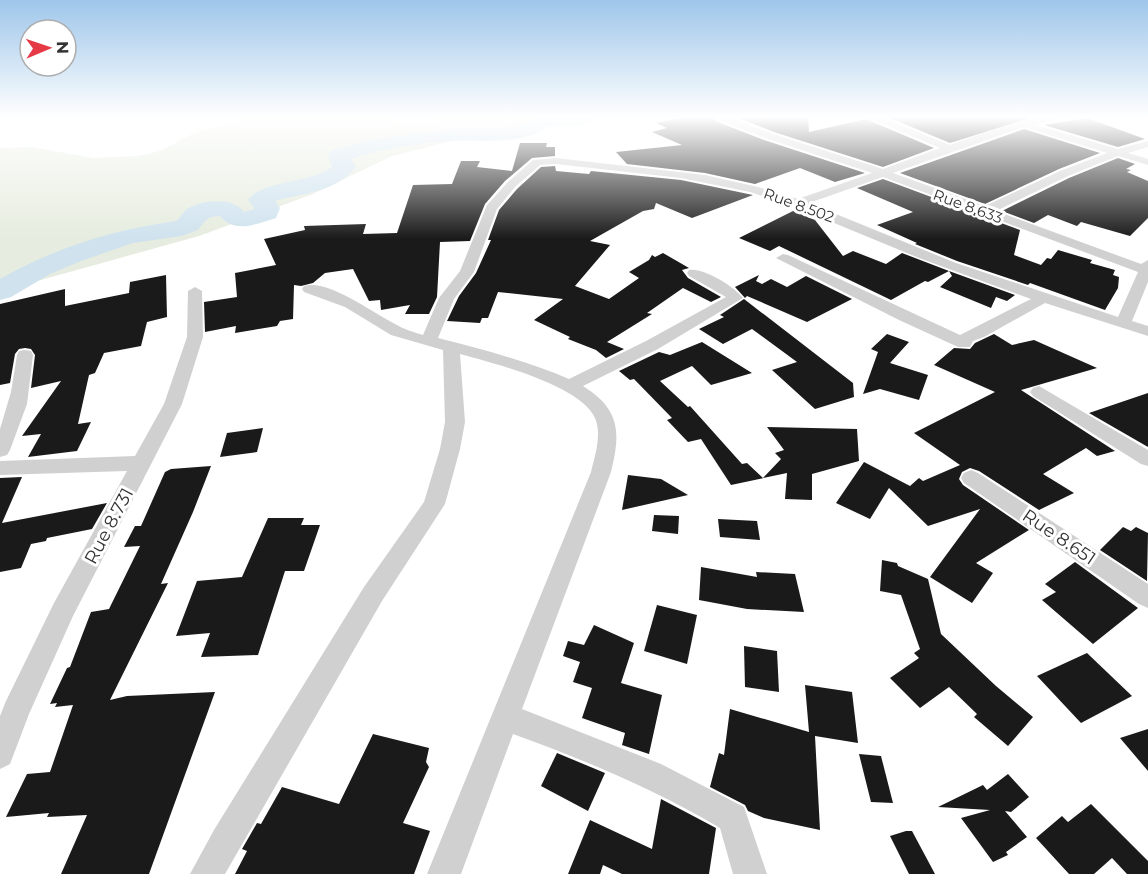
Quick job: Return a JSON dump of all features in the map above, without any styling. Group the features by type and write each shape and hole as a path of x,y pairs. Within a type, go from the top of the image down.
{"street":[{"name":"Rue 8.633","path":"835,157 1147,269"},
{"path":"799,203 925,157"},
{"path":"984,212 1103,157"},
{"path":"1131,157 1148,162"},
{"name":"Rue 8.502","path":"440,343 447,298 467,272 491,208 511,185 537,162 556,161 697,178 753,189 799,203 925,256 1043,298 1148,331"},
{"path":"783,258 964,343 966,338 978,334 1043,298"},
{"path":"1124,324 1147,269"},
{"path":"568,386 652,345 735,298 731,292 694,273"},
{"path":"309,289 355,306 389,329 517,366 568,386 592,401 602,412 608,435 601,472 444,874"},
{"name":"Rue 8.731","path":"0,754 16,711 63,611 173,404 195,337 195,291"},
{"path":"207,874 373,594 434,504 450,449 455,422 440,343"},
{"path":"0,450 16,414 22,390 25,355"},
{"path":"1039,392 1148,459"},
{"path":"0,468 142,463"},
{"name":"Rue 8.651","path":"971,478 1148,597"},
{"path":"505,717 578,742 697,797 733,818 750,874"}],"shaded area":[{"path":"0,157 390,157 313,194 199,236 30,283 0,289"}],"building":[{"path":"516,157 546,157 532,158 505,181 485,204 470,241 440,242 437,297 429,314 405,314 410,305 381,310 380,300 369,301 353,269 325,273 313,283 294,285 293,319 280,321 277,326 235,333 236,326 205,332 204,302 237,297 235,273 276,265 264,239 305,230 304,226 366,224 363,234 397,233 413,185 452,184 461,161 480,161 477,167 512,171"},
{"path":"620,157 815,157 865,173 835,182 800,168 755,184 705,173 627,164"},
{"path":"851,157 910,157 883,167"},
{"path":"946,157 1090,157 985,204 900,173"},
{"path":"1118,158 1135,164 1126,169 1131,170 1127,172 1148,181 1148,218 1130,236 1081,222 1077,226 1048,215 1034,223 1002,211 1069,178"},
{"path":"555,166 556,171 589,174 591,171 681,180 753,195 692,218 656,203 654,209 643,211 590,241 610,245 575,286 609,299 639,278 629,272 649,260 652,255 655,257 663,253 689,268 682,270 688,278 721,297 711,302 683,288 647,313 652,314 607,342 624,349 606,358 596,350 568,339 570,337 534,320 563,299 498,292 488,318 482,318 480,323 447,321 459,296 476,273 491,240 488,240 499,210 541,167"},
{"path":"883,179 1020,230 1014,255 1041,265 1047,258 1051,259 1058,250 1092,260 1090,263 1115,270 1113,275 1119,277 1118,288 1105,310 1030,283 1028,285 957,261 915,244 917,243 877,225 913,212 857,188"},
{"path":"793,211 815,220 843,256 853,251 886,264 902,253 949,271 891,300 779,246 770,251 739,238"},
{"path":"949,271 1015,295 1007,301 996,297 991,308 940,287 952,276"},
{"path":"166,275 167,317 147,322 141,346 104,353 95,373 89,375 78,424 91,422 77,451 28,457 41,434 22,436 61,381 31,388 35,355 31,349 25,348 19,349 15,354 10,383 0,385 0,304 65,289 65,306 129,293 130,282"},
{"path":"759,275 756,281 762,284 771,279 787,287 806,276 852,299 807,322 747,296 745,298 735,287"},
{"path":"744,299 853,383 854,397 815,409 772,370 797,362 752,329 723,344 699,329 724,317 720,315"},
{"path":"887,334 909,342 890,363 928,375 919,400 880,389 863,394 878,352 871,349"},
{"path":"994,334 1012,345 1034,340 1097,368 1021,390 1115,451 1097,456 1086,448 1043,474 1074,493 1039,510 979,471 970,468 962,472 959,479 963,485 1029,530 976,563 993,573 972,603 930,577 980,509 928,526 889,488 870,519 836,503 864,462 910,486 919,478 923,481 960,465 914,433 995,392 934,365 954,348 970,349 975,343"},
{"path":"702,342 752,373 711,385 692,366 660,381 688,407 690,406 742,464 747,463 763,478 781,459 775,453 784,450 767,427 857,429 859,461 812,474 812,500 785,499 787,473 731,485 701,439 688,442 667,420 672,418 634,379 630,380 619,371 659,352 670,355"},
{"path":"1148,393 1148,447 1089,413"},
{"path":"263,428 257,452 220,457 227,433"},
{"path":"211,466 161,584 168,583 110,700 127,696 215,692 149,874 61,874 87,815 47,817 49,813 6,817 27,774 50,772 73,705 55,707 57,703 50,704 67,668 70,667 91,612 109,609 140,546 124,547 135,526 141,526 165,472 171,469"},
{"path":"628,475 661,479 688,495 622,510"},
{"path":"22,477 2,523 107,503 92,529 47,538 46,541 31,544 21,568 0,572 0,478"},
{"path":"654,515 679,516 678,534 652,531"},
{"path":"268,518 304,518 301,525 320,525 304,571 285,571 258,655 201,657 210,633 176,636 197,581 242,577"},
{"path":"718,519 757,521 760,540 720,537"},
{"path":"1123,527 1131,531 1136,527 1148,533 1147,581 1100,550"},
{"path":"882,560 897,563 898,566 928,579 941,634 1033,717 1008,746 974,717 977,714 949,687 920,708 890,678 919,658 914,653 920,649 901,595 880,591"},
{"path":"1075,562 1138,608 1093,644 1042,600 1056,592 1045,584"},
{"path":"701,567 757,577 756,572 795,574 804,612 747,609 699,600"},
{"path":"657,605 697,615 687,664 644,651"},
{"path":"594,625 634,643 621,683 662,695 649,754 622,745 625,733 582,718 592,688 573,682 580,662 563,656 568,641 584,645"},
{"path":"744,646 777,651 779,692 745,687"},
{"path":"1087,653 1132,696 1081,723 1037,676"},
{"path":"805,685 852,692 858,743 815,736 820,830 764,818 748,811 745,805 710,787 719,753 724,755 730,709 809,732"},
{"path":"1148,729 1148,771 1120,738"},
{"path":"373,734 429,748 426,762 429,767 403,823 430,831 414,874 235,874 247,851 242,849 257,823 261,824 282,787 339,804"},
{"path":"557,753 605,773 588,811 541,786"},
{"path":"859,754 881,756 893,803 871,802"},
{"path":"1008,774 1029,797 1011,812 1005,811 1027,837 1006,852 1008,855 993,862 961,818 990,810 938,807 983,785 987,790"},
{"path":"661,799 716,828 709,874 622,874 603,865 600,874 568,874 590,820 652,849"},
{"path":"1091,804 1148,861 1148,874 1127,874 1112,858 1094,874 1069,874 1036,838 1062,816 1068,822"},
{"path":"912,831 935,874 909,874 890,836"}],"waterway":[{"path":"0,291 40,268 71,255 128,236 181,228 189,225 195,214 204,211 223,210 232,213 234,218 242,220 267,213 268,208 260,200 265,196 329,179 345,166 340,163 339,157"}]}
